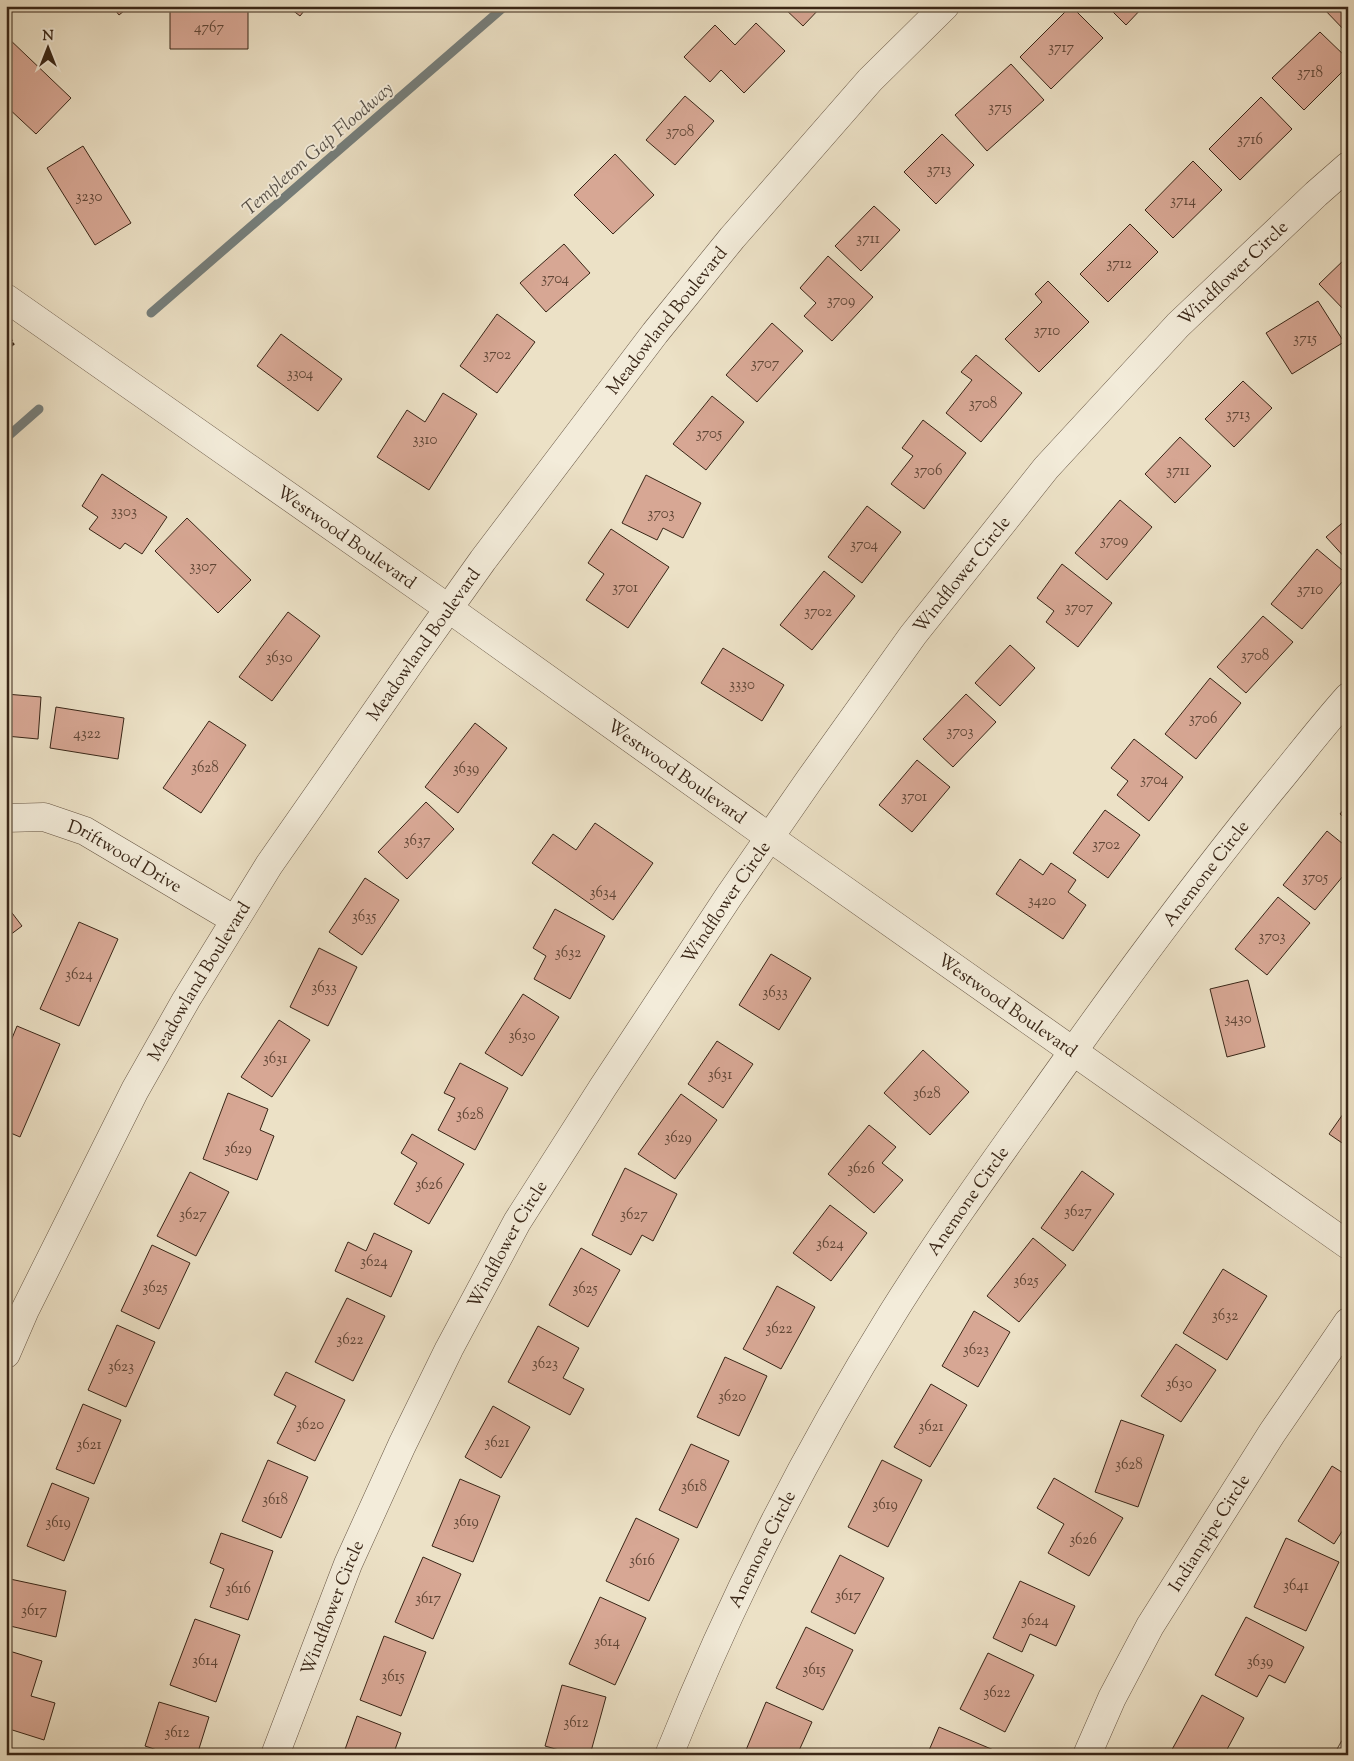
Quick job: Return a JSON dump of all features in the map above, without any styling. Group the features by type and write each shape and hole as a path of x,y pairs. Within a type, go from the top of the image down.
{"street":[{"name":"Meadowland Boulevard","path":"6,1354 25,1310 135,1090 186,1000 269,866 448,608 655,334 732,238 870,80 946,6"},
{"name":"Windflower Circle","path":"275,1755 348,1564 394,1462 449,1349 517,1222 603,1087 769,837 913,636 1046,468 1178,325 1309,200 1348,166"},
{"name":"Westwood Boulevard","path":"8,303 448,608 1348,1245"},
{"name":"Anemone Circle","path":"669,1755 698,1683 786,1498 835,1409 892,1313 959,1211 1132,968 1244,824 1348,697"},
{"name":"Driftwood Drive","path":"6,818 44,817 86,831 235,920"},
{"name":"Indianpipe Circle","path":"1087,1755 1112,1698 1150,1626 1272,1433 1348,1322"}],"lane":[{"path":"1343,1755 1348,1746"}],"path":[{"path":"6,337 14,343 6,350"}],"building":[{"path":"112,6 130,6 119,15"},
{"path":"170,6 248,6 248,49 170,49"},
{"path":"287,6 308,6 300,16"},
{"path":"782,6 822,6 803,26"},
{"path":"1071,6 1103,38 1051,89 1020,57"},
{"path":"1107,6 1144,6 1126,25"},
{"path":"1348,6 1348,34 1322,7"},
{"path":"756,23 785,51 744,93 721,70 710,82 684,57 715,25 735,45"},
{"path":"1320,32 1348,59 1348,66 1304,110 1272,78"},
{"path":"6,36 71,98 36,134 6,106"},
{"path":"1011,64 1044,100 987,151 955,115"},
{"path":"685,96 714,121 675,165 646,140"},
{"path":"1261,97 1292,129 1240,180 1209,149"},
{"path":"942,134 974,165 936,204 904,172"},
{"path":"83,146 131,223 95,245 47,168"},
{"path":"615,154 654,195 613,234 574,195"},
{"path":"1193,161 1222,190 1173,238 1145,210"},
{"path":"874,206 900,230 861,271 835,246"},
{"path":"1130,224 1158,252 1108,302 1080,274"},
{"path":"564,244 590,273 546,312 520,283"},
{"path":"828,256 873,297 832,341 804,316 816,303 800,288"},
{"path":"1348,256 1348,314 1319,284"},
{"path":"1048,281 1089,322 1039,372 1005,339 1042,302 1035,294"},
{"path":"1318,301 1344,342 1292,374 1266,333"},
{"path":"497,314 535,342 497,393 460,366"},
{"path":"772,323 803,351 757,402 726,375"},
{"path":"281,334 342,379 318,411 257,366"},
{"path":"976,355 1022,393 981,442 946,413 972,380 961,372"},
{"path":"1243,381 1272,408 1234,447 1205,419"},
{"path":"443,393 477,414 429,490 377,457 407,410 425,422"},
{"path":"712,396 744,422 706,470 673,444"},
{"path":"923,420 966,453 924,509 891,484 913,456 902,448"},
{"path":"1180,437 1211,466 1175,503 1145,474"},
{"path":"102,474 167,517 142,554 125,543 120,549 89,529 98,517 82,506"},
{"path":"646,475 701,503 683,538 663,528 657,540 622,523"},
{"path":"1120,500 1152,527 1107,580 1075,553"},
{"path":"867,506 901,532 862,583 828,557"},
{"path":"187,518 251,580 218,613 155,551"},
{"path":"1348,518 1348,561 1326,537"},
{"path":"611,529 669,567 628,628 586,600 604,574 588,563"},
{"path":"1317,549 1348,575 1302,629 1271,604"},
{"path":"1062,564 1112,603 1078,647 1046,622 1054,611 1037,598"},
{"path":"824,571 855,596 812,650 780,625"},
{"path":"288,612 320,636 272,701 239,677"},
{"path":"1263,616 1293,642 1246,693 1217,667"},
{"path":"1010,645 1035,668 1000,706 975,683"},
{"path":"723,648 784,685 762,721 701,683"},
{"path":"1210,678 1241,703 1196,759 1165,734"},
{"path":"6,694 41,697 38,739 6,736"},
{"path":"966,694 996,722 953,767 923,739"},
{"path":"56,707 124,718 118,759 50,748"},
{"path":"209,721 246,745 201,813 163,788"},
{"path":"475,723 507,748 458,813 425,787"},
{"path":"1134,739 1183,777 1149,821 1117,795 1128,781 1111,768"},
{"path":"917,760 950,787 912,832 879,805"},
{"path":"426,802 454,829 407,879 378,852"},
{"path":"1348,804 1348,821 1340,814"},
{"path":"1105,810 1140,835 1108,878 1073,853"},
{"path":"595,823 653,863 613,920 532,863 553,834 576,850"},
{"path":"1327,831 1348,848 1348,870 1315,910 1283,885"},
{"path":"1020,859 1043,875 1051,863 1076,880 1068,892 1086,905 1063,939 996,894"},
{"path":"365,878 399,900 362,955 329,932"},
{"path":"1278,897 1310,923 1267,975 1235,949"},
{"path":"6,905 22,926 6,938"},
{"path":"555,909 605,936 570,999 534,979 546,956 533,948"},
{"path":"79,922 118,939 79,1026 40,1009"},
{"path":"319,948 357,967 328,1026 290,1007"},
{"path":"771,954 811,978 779,1030 739,1005"},
{"path":"1248,980 1265,1047 1227,1057 1210,989"},
{"path":"523,994 559,1017 522,1076 485,1053"},
{"path":"279,1020 310,1040 272,1097 241,1077"},
{"path":"17,1026 60,1044 20,1137 6,1131 6,1053"},
{"path":"717,1041 753,1064 723,1108 688,1084"},
{"path":"923,1050 969,1092 930,1135 884,1093"},
{"path":"460,1063 508,1088 475,1150 438,1130 455,1098 444,1093"},
{"path":"228,1093 268,1109 260,1130 274,1136 257,1180 203,1159"},
{"path":"681,1094 717,1120 675,1179 638,1154"},
{"path":"1348,1107 1348,1147 1329,1134"},
{"path":"869,1125 896,1147 882,1163 903,1180 874,1213 828,1174"},
{"path":"412,1134 464,1164 429,1224 394,1204 417,1163 401,1153"},
{"path":"625,1168 677,1194 653,1241 642,1235 631,1255 592,1235"},
{"path":"1082,1171 1114,1194 1073,1251 1041,1228"},
{"path":"190,1172 229,1192 196,1256 157,1236"},
{"path":"830,1205 867,1233 831,1281 793,1253"},
{"path":"374,1233 412,1251 391,1297 335,1271 348,1242 366,1251"},
{"path":"1033,1238 1066,1265 1019,1322 987,1296"},
{"path":"152,1245 190,1263 159,1329 121,1311"},
{"path":"581,1248 620,1270 588,1327 549,1305"},
{"path":"1223,1269 1267,1296 1227,1360 1183,1333"},
{"path":"777,1286 815,1307 781,1369 743,1349"},
{"path":"347,1298 385,1316 353,1381 315,1362"},
{"path":"974,1311 1010,1332 978,1387 942,1366"},
{"path":"117,1325 155,1342 126,1407 88,1390"},
{"path":"538,1326 579,1348 563,1378 584,1389 570,1415 508,1382"},
{"path":"1176,1344 1216,1370 1181,1422 1141,1396"},
{"path":"725,1357 767,1376 739,1436 697,1417"},
{"path":"286,1372 345,1400 315,1461 277,1443 296,1406 274,1395"},
{"path":"931,1384 967,1405 930,1467 894,1447"},
{"path":"83,1404 121,1420 94,1484 56,1469"},
{"path":"493,1406 530,1427 501,1478 465,1457"},
{"path":"1121,1420 1164,1435 1138,1507 1095,1492"},
{"path":"691,1444 729,1461 697,1528 659,1510"},
{"path":"268,1460 308,1477 281,1538 242,1521"},
{"path":"882,1460 922,1480 888,1547 848,1527"},
{"path":"1332,1466 1348,1476 1348,1522 1334,1544 1298,1521"},
{"path":"1054,1478 1123,1518 1089,1576 1048,1553 1064,1524 1037,1508"},
{"path":"460,1479 500,1496 473,1562 432,1546"},
{"path":"52,1483 89,1498 64,1561 27,1546"},
{"path":"636,1518 679,1539 649,1601 606,1581"},
{"path":"221,1533 273,1551 248,1620 210,1607 224,1569 210,1563"},
{"path":"1286,1538 1339,1562 1306,1631 1254,1607"},
{"path":"840,1555 884,1578 855,1634 811,1612"},
{"path":"423,1557 461,1574 433,1639 395,1622"},
{"path":"10,1579 66,1591 56,1637 6,1625 6,1595"},
{"path":"1020,1581 1075,1606 1056,1646 1030,1634 1022,1652 993,1638"},
{"path":"600,1597 646,1618 615,1685 569,1664"},
{"path":"1246,1617 1304,1647 1285,1683 1269,1675 1257,1697 1215,1675"},
{"path":"195,1619 240,1635 216,1702 170,1685"},
{"path":"806,1627 853,1650 823,1710 776,1688"},
{"path":"384,1636 426,1652 401,1716 360,1700"},
{"path":"6,1650 42,1661 31,1696 55,1703 44,1740 6,1728"},
{"path":"988,1653 1034,1675 1005,1732 960,1709"},
{"path":"562,1685 606,1697 590,1755 576,1755 545,1746"},
{"path":"1202,1695 1244,1718 1224,1755 1169,1755"},
{"path":"159,1702 209,1717 197,1755 155,1755 157,1750 145,1746"},
{"path":"766,1702 812,1722 797,1755 758,1755 746,1750"},
{"path":"357,1716 401,1733 393,1755 343,1755"},
{"path":"939,1727 996,1751 994,1755 927,1755"}],"waterway":[{"name":"Templeton Gap Floodway","path":"151,313 505,6"},
{"name":"Templeton Gap Floodway","path":"6,438 39,409"}]}
